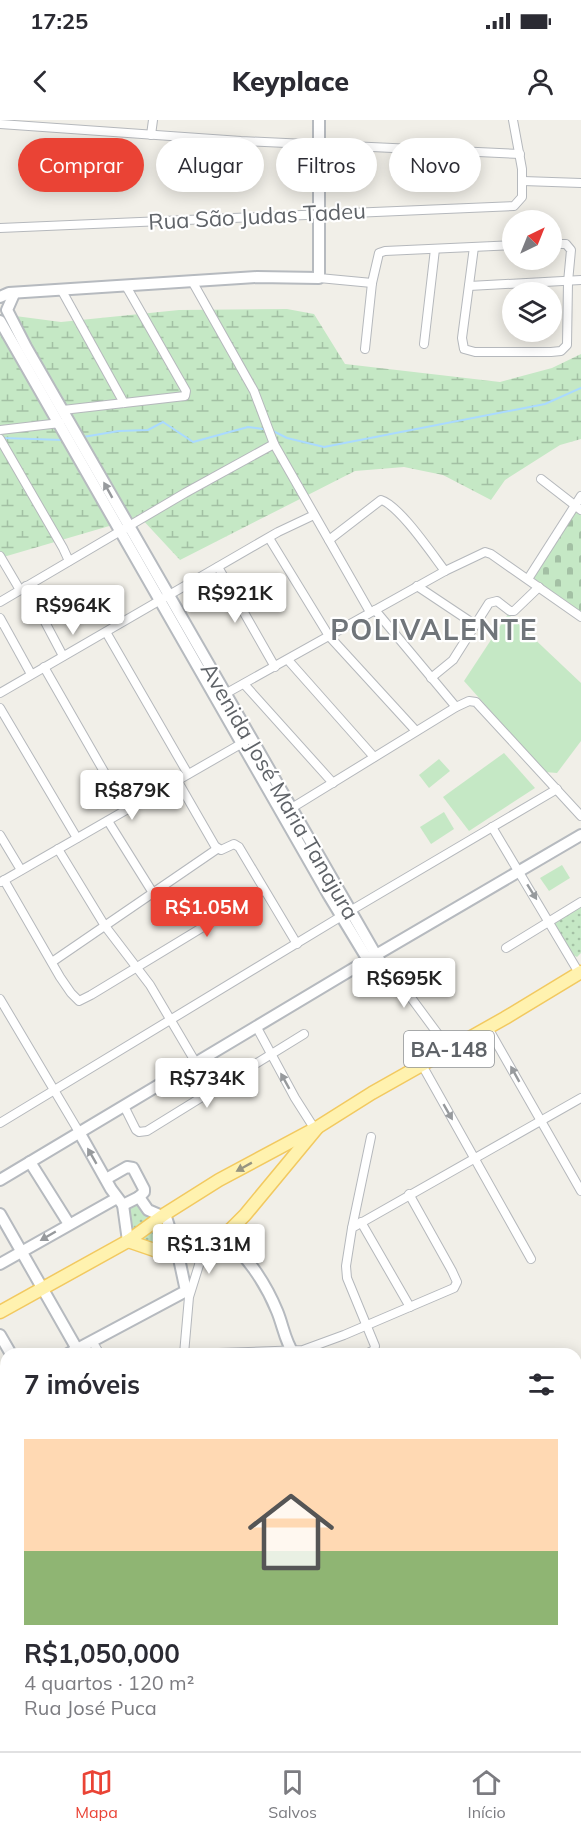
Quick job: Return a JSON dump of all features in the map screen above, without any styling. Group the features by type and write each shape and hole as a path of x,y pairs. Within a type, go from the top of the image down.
{"main road":[{"name":"BA-148","path":"128,1241 219,1180 316,1129 372,1093 488,1028 580,972"},
{"path":"0,1312 128,1241 163,1253 178,1254 201,1247 222,1236 245,1215 316,1129"},
{"path":"274,1150 286,1165"}],"street":[{"path":"151,135 153,120"},
{"path":"319,120 319,138"},
{"path":"513,120 523,181 581,184"},
{"path":"0,124 276,142"},
{"path":"377,148 520,154"},
{"name":"Rua São Judas Tadeu","path":"0,228 514,206 522,197 523,181"},
{"path":"319,278 320,192"},
{"path":"474,247 462,347 465,351 551,352 561,351 567,345 568,282 572,250 566,244 562,244"},
{"path":"365,349 377,256 385,251 502,246"},
{"path":"424,344 435,249"},
{"path":"0,297 9,293 257,277 319,278 372,283"},
{"path":"469,286 581,280"},
{"path":"192,281 254,390 274,444 329,540 373,611 456,707"},
{"path":"63,410 185,396 186,391 126,286"},
{"path":"62,291 124,403"},
{"name":"Avenida José Maria Tanajura","path":"14,294 7,310 22,349 60,423 125,529 372,957"},
{"name":"Avenida José Maria Tanajura","path":"0,321 63,410 116,514"},
{"path":"0,430 60,423"},
{"path":"0,439 69,561"},
{"path":"0,602 274,444"},
{"path":"541,479 578,508"},
{"path":"528,579 578,508 581,496"},
{"path":"329,540 381,500 388,502 400,514 445,571"},
{"path":"0,693 163,598 314,515"},
{"path":"269,538 328,636 416,731"},
{"path":"220,697 417,586 484,552 491,554 581,617"},
{"path":"0,556 23,588 63,656"},
{"path":"218,567 275,667"},
{"path":"417,586 474,624"},
{"path":"431,678 453,660 474,624 491,601 496,601 510,611 514,610 539,587"},
{"path":"1,623 31,674"},
{"path":"106,632 188,774"},
{"path":"288,660 374,757"},
{"path":"44,666 126,810"},
{"path":"244,684 333,783"},
{"path":"286,811 469,701 476,702 581,816"},
{"path":"0,708 77,838"},
{"path":"247,741 2,881 70,993 79,1001 264,890"},
{"path":"177,780 217,849"},
{"path":"0,1122 557,789"},
{"path":"108,821 153,893"},
{"path":"492,827 580,972"},
{"path":"0,835 21,870"},
{"path":"0,1180 372,957 581,835"},
{"path":"52,962 217,849 221,850 236,845 297,944"},
{"path":"58,849 105,926 160,1000 196,1063"},
{"path":"506,948 581,902"},
{"path":"372,957 395,976 449,1049"},
{"path":"0,999 120,1202 128,1241"},
{"path":"256,1026 307,1120 316,1129"},
{"path":"488,1028 581,1191"},
{"path":"124,1106 136,1130 147,1131 304,1034"},
{"path":"422,1065 531,1259"},
{"path":"352,1228 581,1098"},
{"path":"370,1137 346,1266 347,1278 374,1348"},
{"path":"30,1162 69,1224"},
{"path":"0,1264 69,1224 120,1202 139,1197 144,1192 133,1168 127,1167 106,1179"},
{"path":"307,1348 448,1292 457,1285 410,1194"},
{"path":"139,1197 148,1210 164,1215 178,1254 188,1294"},
{"path":"0,1214 71,1348"},
{"path":"361,1222 410,1307"},
{"path":"222,1236 239,1251 250,1265 272,1301 291,1348"},
{"path":"184,1348 188,1294 199,1266 201,1247"},
{"path":"80,1348 188,1294"},
{"path":"0,1335 8,1348"},
{"path":"92,1341 96,1348"}],"green space":[{"path":"287,309 314,314 345,364 500,382 552,368 581,354 581,439 560,445 505,480 491,500 443,475 404,467 355,471 180,560 140,517 0,558 0,314 61,322 179,310"},
{"path":"576,511 581,515 581,612 532,577"},
{"path":"508,614 581,683 581,741 557,773 545,772 464,681"},
{"path":"504,753 535,788 469,831 443,797"},
{"path":"439,759 450,771 429,788 419,775"},
{"path":"444,812 454,829 431,844 420,827"},
{"path":"562,865 570,878 549,891 540,878"},
{"path":"581,906 581,953 577,957 573,955 554,923"},
{"path":"140,1203 171,1214 182,1249 175,1256 133,1243 125,1206"}],"waterway":[{"path":"83,437 119,431 148,430 163,422 193,442 248,427 271,430 287,438 324,447 545,404 581,388"},
{"path":"2,438 63,440"}],"district":[{"name":"POLIVALENTE","path":"434,629"}]}
